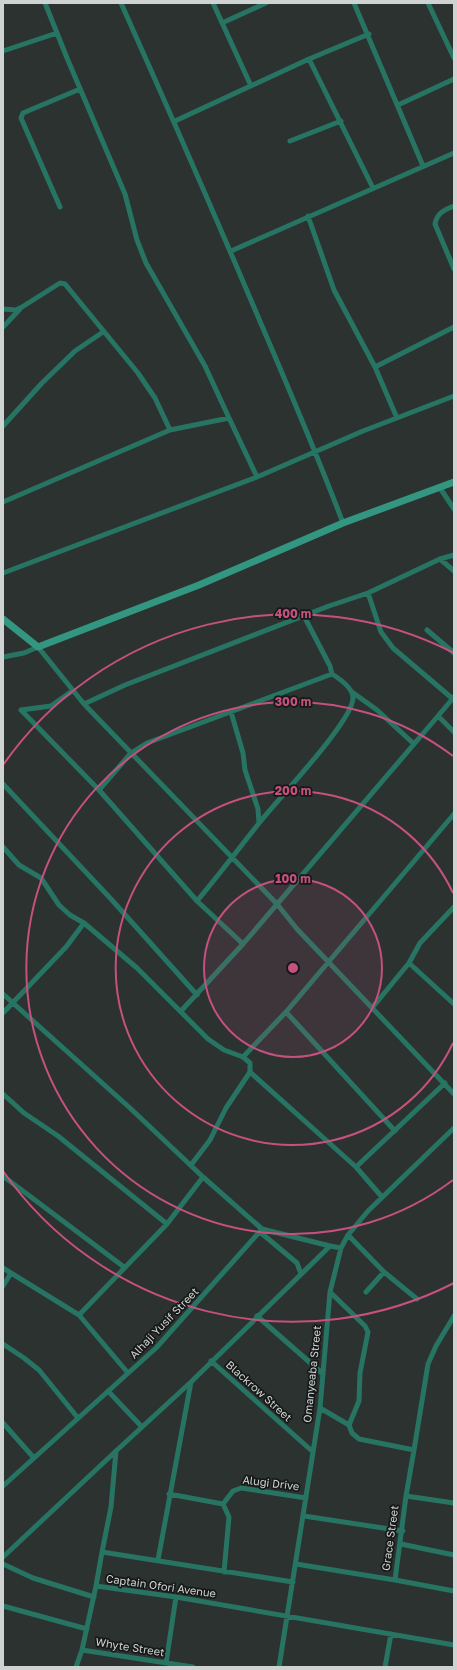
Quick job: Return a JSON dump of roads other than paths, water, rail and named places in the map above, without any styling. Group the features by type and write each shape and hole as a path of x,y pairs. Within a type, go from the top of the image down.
{"street":[{"path":"45,3 125,194 137,240 146,263 205,366 257,477"},
{"path":"121,3 175,121 231,250 316,450 343,523"},
{"path":"213,3 251,86"},
{"path":"222,23 266,3"},
{"path":"354,3 423,166"},
{"path":"428,3 454,58"},
{"path":"3,51 57,33"},
{"path":"175,121 309,59 368,34"},
{"path":"309,59 373,188"},
{"path":"398,105 454,79"},
{"path":"60,207 21,118 23,113 80,88"},
{"path":"290,141 340,121"},
{"path":"231,250 454,153"},
{"path":"454,206 443,210 437,216 435,224 454,269"},
{"path":"308,216 334,290 374,367 397,418"},
{"path":"3,309 16,310 62,282 142,380 155,398 170,430"},
{"path":"3,327 22,307"},
{"path":"374,367 454,326"},
{"path":"3,426 42,383 75,351 103,332"},
{"path":"3,573 257,477 316,450 454,396"},
{"path":"3,502 170,430 229,418"},
{"path":"3,657 24,653 199,585 343,523 454,482"},
{"path":"440,488 454,509"},
{"path":"84,704 125,685 368,593 440,559 454,555"},
{"path":"440,559 454,571"},
{"path":"181,1011 243,944 453,698 394,648 381,632 368,593"},
{"path":"304,616 330,666 332,674 352,692 377,710 414,744"},
{"path":"3,619 38,647 84,704 277,904 329,962 454,1094"},
{"path":"427,630 454,653"},
{"path":"99,790 131,753 153,741 332,674"},
{"path":"72,691 51,706 21,710 99,790 197,901 243,944"},
{"path":"197,901 259,823 335,733 351,706 353,697 352,692"},
{"path":"231,712 243,753 245,770 258,809 259,823"},
{"path":"438,716 454,732"},
{"path":"3,784 111,899 197,995"},
{"path":"243,1057 286,1012 454,814"},
{"path":"3,847 20,865 41,878 59,904 70,915 84,923 137,968 215,1045 243,1057 250,1064 250,1072 226,1108 210,1140 191,1165"},
{"path":"372,1008 409,963 420,944 454,907"},
{"path":"3,1013 66,948 84,923"},
{"path":"409,963 452,998 454,1004"},
{"path":"3,994 297,1263 301,1274"},
{"path":"286,1012 395,1131"},
{"path":"250,1072 356,1167 382,1197"},
{"path":"356,1167 445,1083"},
{"path":"3,1094 24,1113 58,1136 167,1224"},
{"name":"Omanyeaba Street","path":"279,1667 320,1408 330,1292 341,1248 348,1235 364,1215 454,1128"},
{"path":"3,1176 124,1267"},
{"path":"79,1315 167,1224 203,1177"},
{"path":"261,1231 341,1248"},
{"name":"Alhaji Yusif Street","path":"3,1486 156,1348 261,1231"},
{"path":"348,1235 384,1272 417,1299"},
{"path":"3,1557 191,1382 330,1246"},
{"path":"3,1268 79,1315 128,1373"},
{"path":"366,1292 384,1272"},
{"path":"3,1286 11,1273"},
{"path":"330,1292 365,1326 368,1332 360,1373 359,1401 349,1425"},
{"path":"257,1316 323,1374"},
{"path":"406,1496 428,1364 436,1346 454,1316"},
{"path":"3,1344 39,1370 78,1418"},
{"name":"Blackrow Street","path":"211,1361 312,1451"},
{"path":"158,1560 169,1494 191,1382"},
{"path":"108,1391 142,1427"},
{"path":"320,1408 349,1425 352,1433 359,1439 414,1450"},
{"path":"3,1423 34,1458"},
{"path":"96,1586 112,1507 116,1451"},
{"name":"Alugi Drive","path":"223,1504 233,1490 241,1488 306,1498"},
{"path":"169,1494 223,1504 229,1516 224,1572"},
{"name":"Grace Street","path":"296,1564 395,1580 403,1531 406,1496 454,1503"},
{"path":"304,1516 403,1531"},
{"path":"401,1544 454,1555"},
{"path":"102,1552 293,1582"},
{"path":"3,1564 33,1578 94,1597"},
{"path":"395,1580 454,1591"},
{"name":"Captain Ofori Avenue","path":"82,1650 96,1586 176,1597 454,1645"},
{"path":"166,1663 176,1597"},
{"path":"3,1606 87,1629"},
{"path":"385,1667 391,1634"},
{"name":"Whyte Street","path":"76,1667 82,1650 193,1667"}]}
